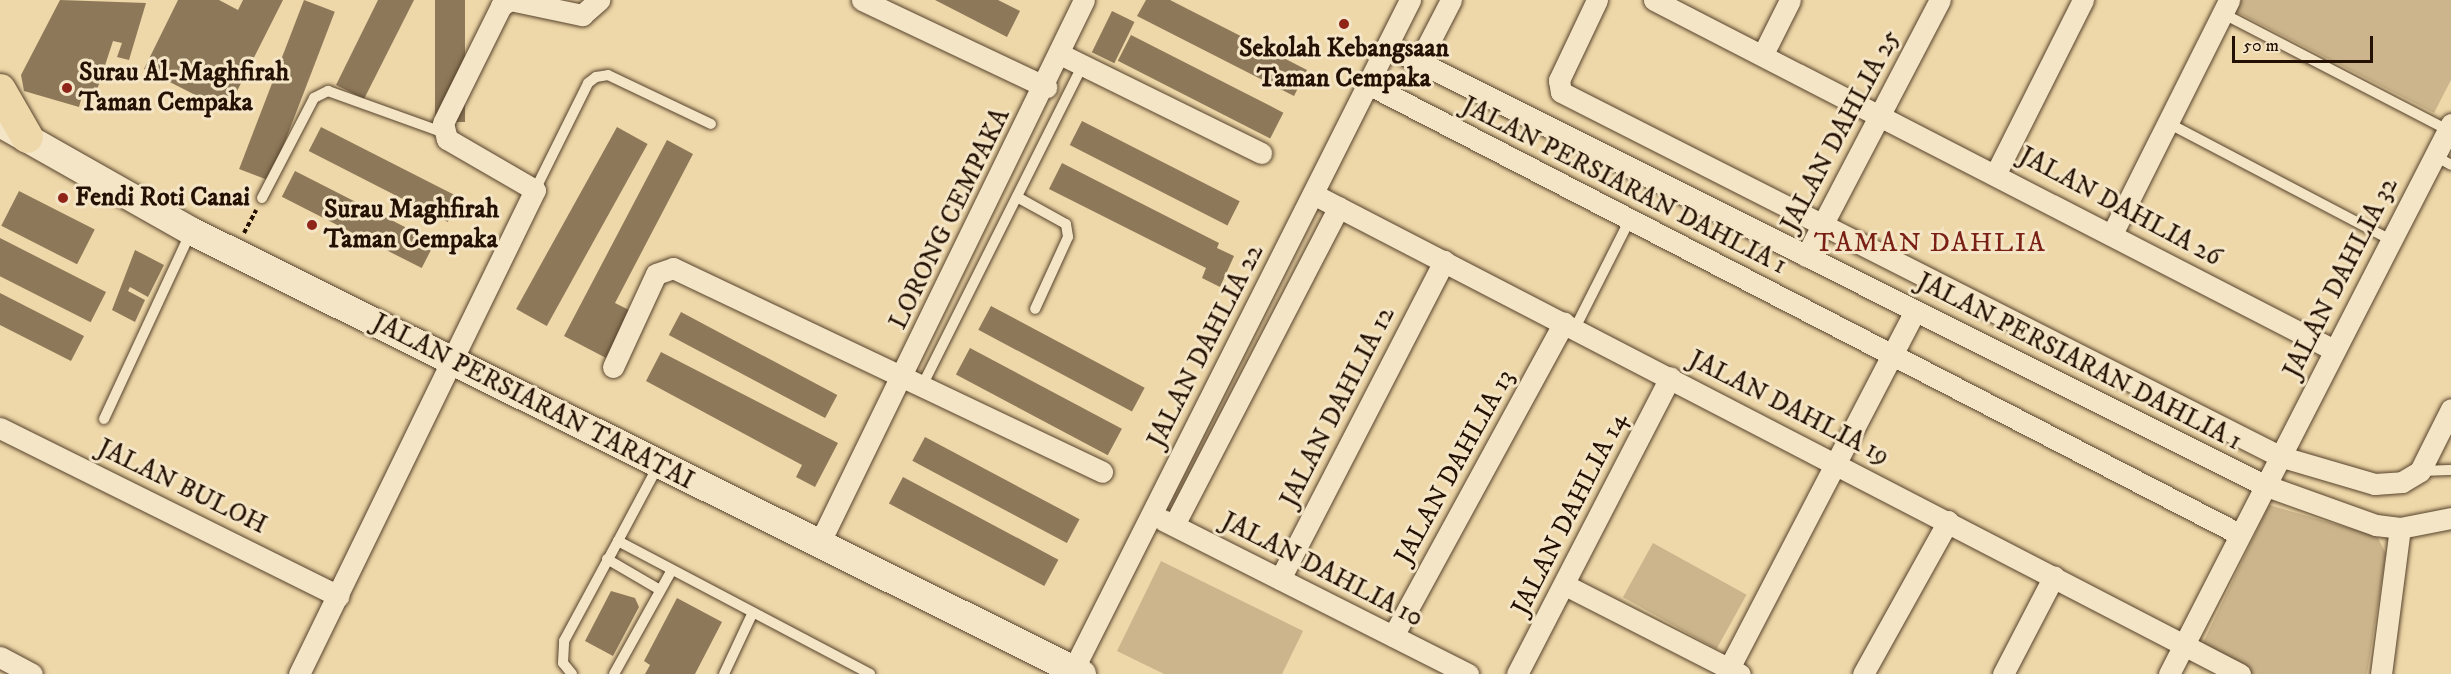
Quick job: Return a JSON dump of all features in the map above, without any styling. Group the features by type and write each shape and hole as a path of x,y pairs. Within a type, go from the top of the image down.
{"main road":[{"path":"0,90 13,135"}],"street":[{"path":"299,674 455,362 535,190 454,145 442,132 501,6 510,0 582,15 600,0"},
{"path":"862,0 1046,87"},
{"name":"LORONG CEMPAKA","path":"818,546 1062,55 1084,0"},
{"name":"JALAN DAHLIA 22","path":"1078,672 1152,514 1410,0"},
{"path":"1419,62 1451,0"},
{"path":"1597,0 1558,87 2279,456 2375,484 2402,482 2420,471 2451,409"},
{"name":"JALAN DAHLIA 26","path":"1654,0 1881,113 2334,350"},
{"path":"1763,54 1790,0"},
{"name":"JALAN DAHLIA 25","path":"1806,256 1940,0"},
{"path":"1996,173 2083,0"},
{"path":"2112,234 2226,6"},
{"name":"JALAN PERSIARAN DAHLIA 1","path":"1387,46 2264,485 2353,519 2400,528"},
{"path":"1062,55 1082,67 1261,153"},
{"name":"JALAN PERSIARAN DAHLIA 1","path":"1368,84 2239,534"},
{"name":"JALAN PERSIARAN TARATAI","path":"0,123 13,135 191,231 818,546 1078,672"},
{"name":"JALAN DAHLIA 32","path":"2169,674 2391,240 2443,160 2450,127"},
{"name":"JALAN DAHLIA 19","path":"1313,194 1836,462 2240,674"},
{"path":"1174,525 1339,207"},
{"name":"JALAN DAHLIA 12","path":"1280,579 1444,261"},
{"path":"613,367 656,274 673,268 923,384 1102,472"},
{"path":"1565,585 1732,672 1836,462 1915,311"},
{"name":"JALAN DAHLIA 13","path":"1393,636 1569,326"},
{"name":"JALAN DAHLIA 14","path":"1517,674 1565,585 1670,377"},
{"name":"JALAN BULOH","path":"0,428 339,596"},
{"name":"JALAN DAHLIA 10","path":"1152,514 1468,674"},
{"path":"2381,674 2400,528 2451,518"},
{"path":"1863,674 1948,521"},
{"path":"2003,674 2054,576"},
{"path":"0,657 32,674"}],"lane":[{"path":"2226,6 2450,127"},
{"path":"923,384 1082,67"},
{"path":"535,190 588,83 596,77 608,75 711,124"},
{"path":"262,198 314,98 328,91 442,132"},
{"path":"2168,123 2391,240"},
{"path":"1017,197 1066,224 1068,237 1035,309"},
{"path":"1569,326 1630,219"},
{"path":"104,419 191,231"},
{"path":"572,674 562,663 564,641 658,465"},
{"path":"2420,471 2451,470"},
{"path":"618,541 870,674"},
{"path":"607,559 660,590"},
{"path":"614,674 672,570"},
{"path":"724,674 753,612"}],"path":[{"path":"234,252 262,198"}],"shaded area":[{"path":"2240,0 2451,0 2451,80 2434,113 2235,11"},
{"path":"2269,505 2377,536 2386,554 2367,674 2253,674 2201,647"},
{"path":"1653,543 1747,595 1717,649 1623,597"},
{"path":"1161,561 1303,631 1282,674 1164,674 1117,651"}],"building":[{"path":"60,0 146,3 129,60 117,57 122,43 113,41 94,99 82,96 79,107 24,91 21,75"},
{"path":"178,0 219,0 238,10 243,0 283,0 227,111 144,69"},
{"path":"304,0 335,12 270,181 239,169"},
{"path":"378,0 414,0 364,99 336,85"},
{"path":"435,0 465,0 465,122 435,122"},
{"path":"935,0 998,0 1020,11 1007,37"},
{"path":"1146,0 1170,0 1307,70 1294,96 1137,16"},
{"path":"1112,11 1134,22 1114,63 1092,52"},
{"path":"1131,35 1283,113 1270,138 1118,61"},
{"path":"1082,121 1240,201 1227,225 1070,145"},
{"path":"321,127 460,198 448,222 309,151"},
{"path":"617,127 648,144 547,326 516,309"},
{"path":"667,140 693,154 615,303 631,311 606,358 564,336"},
{"path":"1062,163 1219,243 1217,248 1234,256 1220,287 1202,278 1206,268 1049,189"},
{"path":"295,171 435,242 422,268 282,197"},
{"path":"19,191 95,230 77,264 1,226"},
{"path":"0,238 106,292 91,322 0,276"},
{"path":"135,250 164,265 148,297 130,287 128,291 145,300 135,322 112,310"},
{"path":"0,293 84,336 71,361 0,325"},
{"path":"991,306 1145,388 1132,412 978,330"},
{"path":"681,312 837,395 825,418 669,335"},
{"path":"970,348 1122,429 1108,455 956,374"},
{"path":"661,352 838,443 815,487 796,477 802,465 646,381"},
{"path":"925,437 1080,519 1067,543 912,461"},
{"path":"903,477 1058,560 1044,586 889,503"},
{"path":"611,591 635,598 639,607 613,656 585,641"},
{"path":"677,598 722,622 695,674 645,674 650,665 644,661"}],"place":[{"name":"Sekolah Kebangsaan Taman Cempaka","path":"1344,24"},
{"name":"Surau Al-Maghfirah Taman Cempaka","path":"67,88"},
{"name":"Fendi Roti Canai","path":"63,198"},
{"name":"Surau Maghfirah Taman Cempaka","path":"312,225"}],"district":[{"name":"TAMAN DAHLIA","path":"1930,244"}]}
